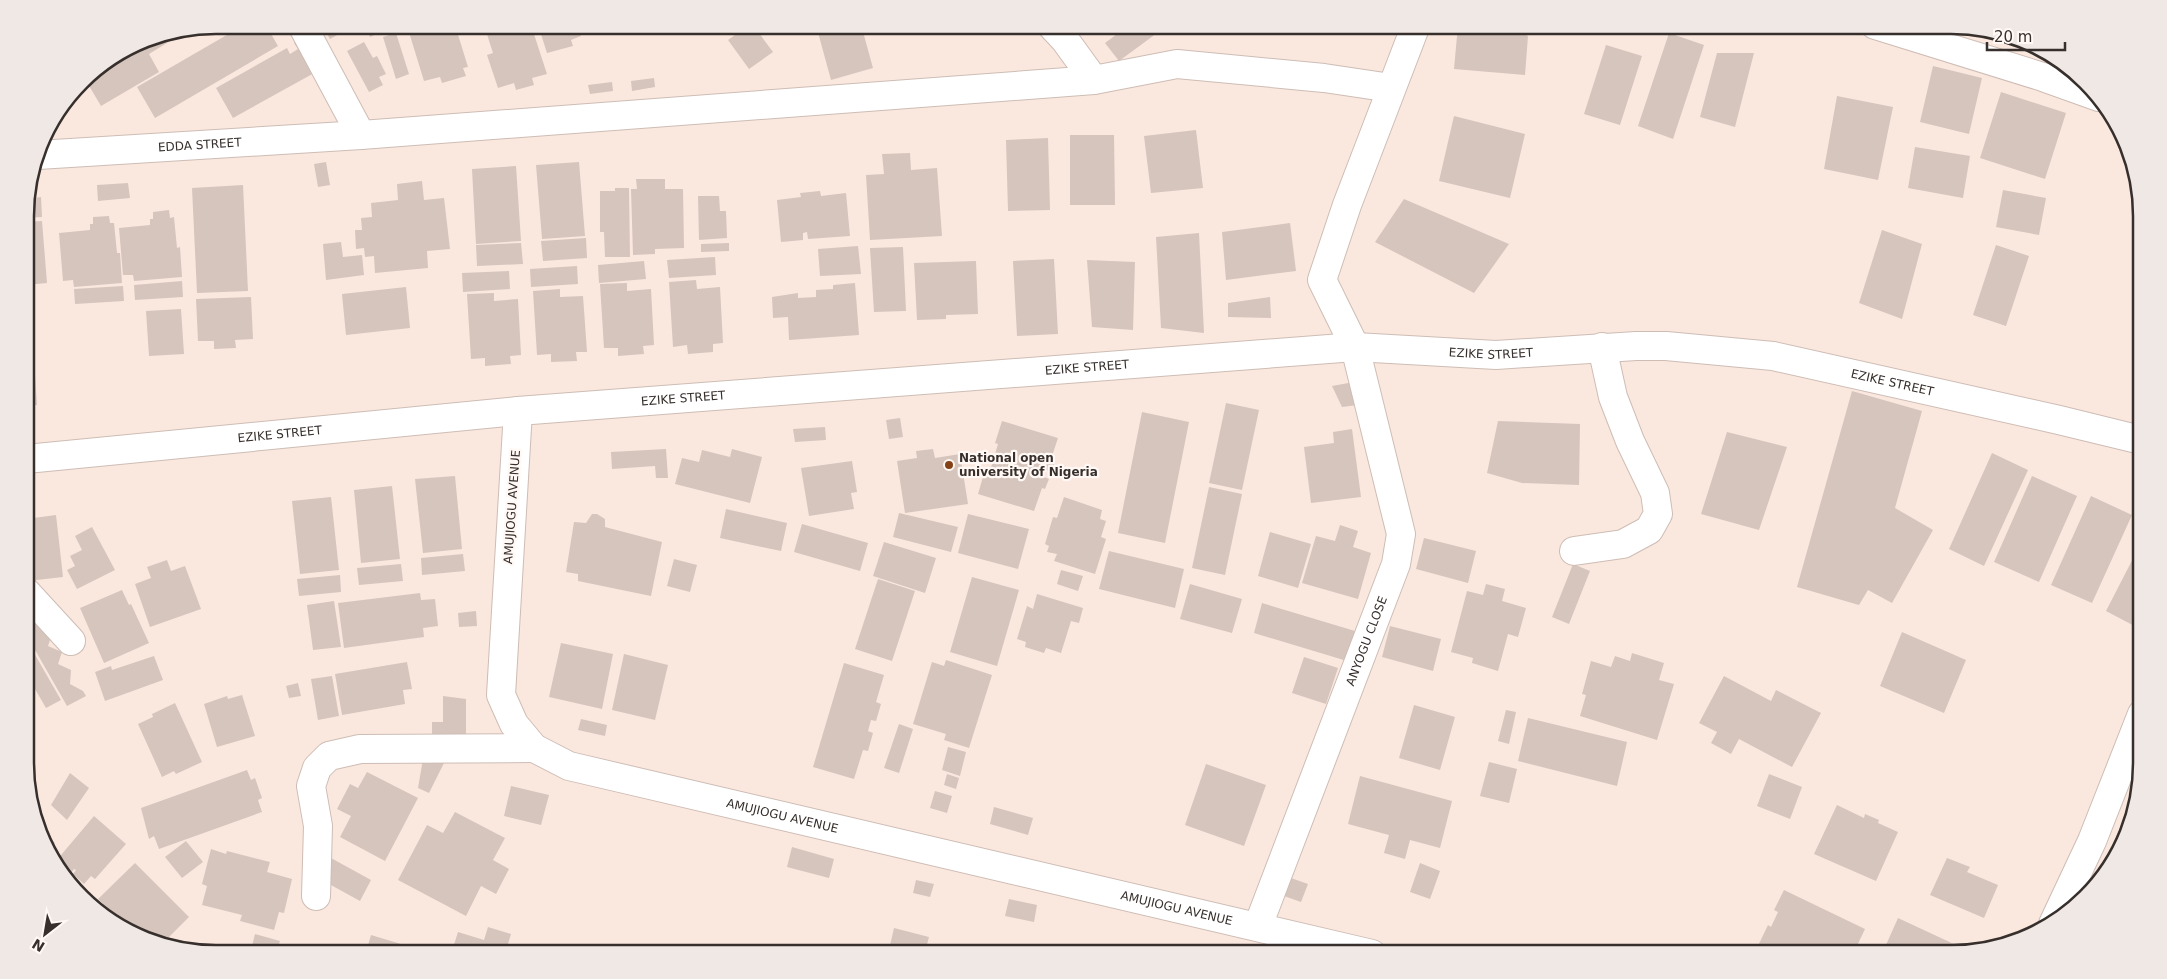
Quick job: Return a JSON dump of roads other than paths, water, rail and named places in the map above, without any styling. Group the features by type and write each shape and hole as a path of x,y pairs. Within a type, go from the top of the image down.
{"street":[{"path":"307,34 361,134"},
{"path":"1059,34 1094,80"},
{"name":"ANYOGU CLOSE","path":"1258,926 1396,564 1401,534 1355,347 1322,280 1347,205 1412,34"},
{"path":"1904,34 2084,92"},
{"name":"EDDA STREET","path":"44,155 361,134 1094,80 1177,64 1324,78 1391,88"},
{"path":"1574,551 1623,544 1649,530 1658,514 1655,493 1649,477 1630,441 1613,397 1602,346"},
{"name":"EZIKE STREET","path":"34,459 518,411 1355,347 1496,355 1602,346 1666,346 1773,356 2133,438"},
{"name":"AMUJIOGU AVENUE","path":"518,411 501,695 514,724 534,748 569,766 1335,945"},
{"path":"34,601 70,641"},
{"path":"2060,910 2092,841 2133,737"},
{"path":"316,896 318,826 311,786 317,768 329,756 360,749 534,748"}],"place":[{"name":"National open university of Nigeria","path":"949,465"}]}
